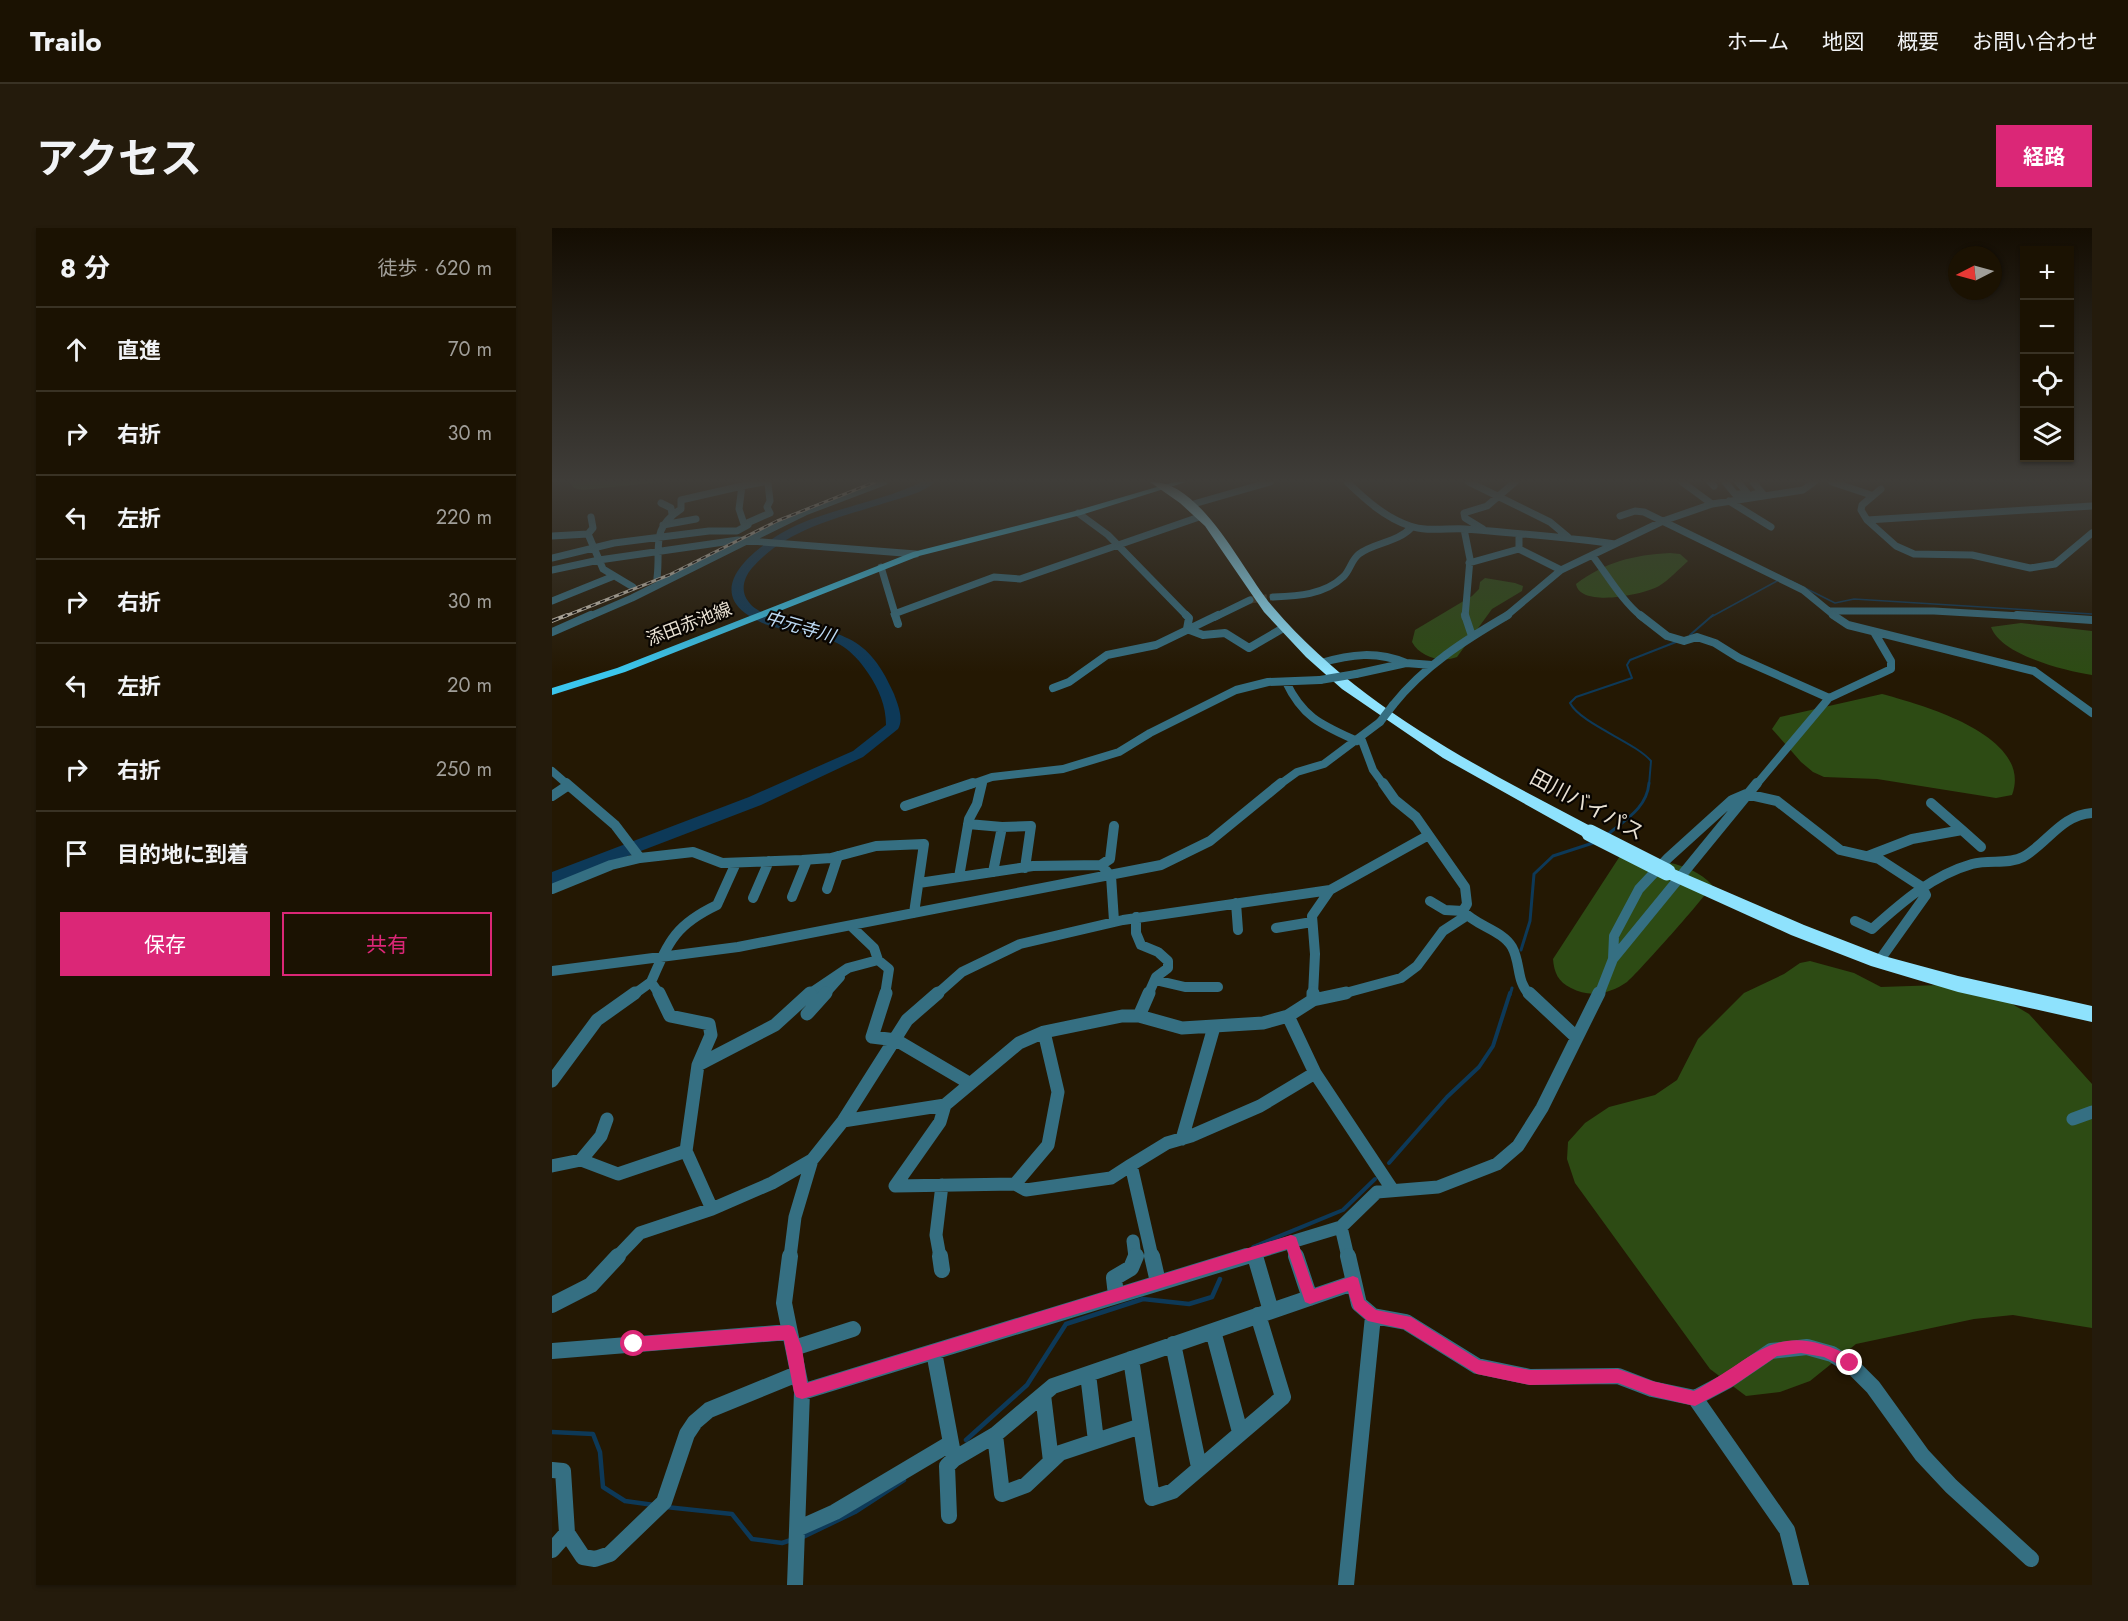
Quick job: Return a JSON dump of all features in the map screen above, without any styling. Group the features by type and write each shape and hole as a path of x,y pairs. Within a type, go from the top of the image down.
{"highway":[{"name":"田川バイパス","path":"1226,545 1260,601 1321,663 1365,700 1514,792 1672,874 1767,918 1878,961 1994,993 2092,1014"}],"main road":[{"name":"添田赤池線","path":"552,692 621,670 916,554 950,545"}],"street":[{"path":"594,545 603,569 633,587"},
{"path":"552,558 609,545"},
{"path":"657,578 660,545"},
{"path":"552,570 599,560 701,545"},
{"path":"552,632 632,598 741,545"},
{"path":"825,545 916,554"},
{"path":"894,614 994,577 1020,579 1123,545"},
{"path":"1273,597 1308,594 1334,584 1349,570 1359,554 1379,545"},
{"path":"1466,545 1469,563 1465,620 1472,636"},
{"path":"553,974 738,947 852,927 1021,891 1161,865 1210,841 1289,777 1324,764 1359,740 1380,722 1409,685 1432,665 1472,636 1515,611 1561,570 1613,545"},
{"path":"1712,545 1803,590 1848,626 2041,674 2092,713"},
{"path":"1898,545 1906,552 1925,555 1971,555 2000,564 2038,568 2049,567 2065,558 2079,545"},
{"path":"1118,547 1189,618 1187,629"},
{"path":"1469,563 1519,549 1561,570"},
{"path":"1592,555 1621,593 1626,604 1667,636 1681,640 1697,637 1715,643 1739,658 1829,698"},
{"path":"881,567 898,624"},
{"path":"552,601 615,576"},
{"path":"1053,688 1070,682 1107,655 1156,645 1250,600"},
{"path":"1824,609 1840,614 1879,610 1913,610 2092,620"},
{"path":"1187,629 1203,635 1225,633 1249,648 1285,627"},
{"path":"1613,959 1628,944 1672,874 1770,770 1829,698 1891,669 1886,650 1874,632"},
{"path":"1321,663 1357,653 1390,656 1406,663"},
{"path":"905,806 992,777 1063,770 1119,752 1160,728 1236,690 1268,682 1320,680 1406,663 1432,665"},
{"path":"1286,682 1295,702 1308,717 1359,740 1373,770 1395,800 1416,817 1427,836 1465,887 1467,904 1464,913 1443,931 1418,966 1401,978 1371,988 1313,1000 1288,1016 1263,1023 1182,1028 1139,1016 1122,1016 1044,1032 1019,1043 945,1105 940,1122 895,1186 1015,1184 1026,1190 1111,1178 1167,1143 1182,1139 1260,1106 1315,1073"},
{"path":"552,771 615,825 638,855"},
{"path":"959,877 968,824 977,804 982,782"},
{"path":"552,796 567,786"},
{"path":"802,1392 1341,1227 1366,1200 1377,1192 1438,1187 1497,1164 1518,1146 1542,1108 1597,999 1613,959 1614,936 1639,889 1714,814 1732,800 1746,794 1777,801 1840,850 1880,859 1922,887 1926,895 1878,961"},
{"path":"1931,803 1981,847"},
{"path":"1855,921 1872,929 1922,887 1974,863 2022,858 2072,817 2083,812 2092,813"},
{"path":"968,824 1002,827 1031,826 1025,868"},
{"path":"919,884 1025,868 1082,863 1101,865 1110,859 1114,826"},
{"path":"993,872 1002,827"},
{"path":"1868,856 1912,839 1962,830"},
{"path":"795,1585 802,1392 784,1303 795,1217 812,1161 843,1121 907,1020 924,1002 962,972 977,962 1020,944 1136,917 1330,890 1427,836"},
{"path":"552,889 638,855 693,852 722,862 736,863 807,860 838,856 876,846 924,844 914,913"},
{"path":"826,889 838,856"},
{"path":"792,897 807,860"},
{"path":"753,898 769,861"},
{"path":"552,1081 597,1020 651,981 670,939 683,925 717,905 736,863"},
{"path":"1101,865 1111,876 1114,921"},
{"path":"1313,1000 1315,954 1312,916 1330,890"},
{"path":"1430,901 1441,910 1450,913 1464,913 1508,942 1513,951 1518,978 1523,988 1576,1037"},
{"path":"1236,903 1238,930"},
{"path":"1136,917 1136,933 1141,945 1158,952 1168,961 1168,968 1155,980 1139,1016"},
{"path":"1276,928 1312,922"},
{"path":"852,927 874,948 878,960 889,969 872,1037 896,1040 969,1083"},
{"path":"698,1065 774,1025 817,987 848,968 878,960"},
{"path":"807,1014 848,968"},
{"path":"1155,980 1185,987 1218,987"},
{"path":"651,981 657,988 670,1016 699,1018 709,1024 711,1035 698,1065 686,1151 712,1209"},
{"path":"1288,1016 1315,1073 1392,1189"},
{"path":"1182,1139 1214,1027"},
{"path":"1015,1184 1048,1145 1058,1092 1044,1032"},
{"path":"843,1121 945,1105"},
{"path":"2073,1119 2092,1112"},
{"path":"581,1160 601,1136 607,1119"},
{"path":"552,1166 581,1160 618,1174 686,1151"},
{"path":"552,1305 591,1285 640,1233 712,1209 772,1183 812,1161"},
{"path":"1131,1165 1158,1282"},
{"path":"942,1185 936,1235 942,1270"},
{"path":"1341,1227 1359,1304 1373,1316 1406,1322 1477,1366 1530,1377 1618,1376 1652,1389 1695,1398 1728,1380 1774,1349 1801,1346 1825,1350 1850,1363 1875,1388 1938,1474 2031,1559"},
{"path":"1116,1295 1114,1278 1132,1269 1136,1263 1133,1241"},
{"path":"1291,1242 1310,1298"},
{"path":"1131,1359 1152,1498 1173,1491 1283,1397 1254,1253"},
{"path":"797,1529 953,1451 995,1435 1053,1386 1353,1283"},
{"path":"1346,1585 1373,1316"},
{"path":"794,1348 852,1329"},
{"path":"1213,1331 1240,1432"},
{"path":"552,1351 789,1332"},
{"path":"1173,1344 1199,1467"},
{"path":"934,1352 953,1451 947,1466 949,1516"},
{"path":"552,1470 563,1471 567,1533 583,1557 595,1559 610,1554 664,1502 687,1434 694,1422 709,1410 797,1374"},
{"path":"1088,1374 1096,1440"},
{"path":"1042,1395 1051,1461"},
{"path":"1695,1398 1787,1530 1801,1585"},
{"path":"995,1435 1002,1494 1026,1485 1060,1453 1141,1426"},
{"path":"552,1550 567,1533"}],"green space":[{"path":"1670,553 1680,554 1688,561 1659,586 1640,593 1600,598 1588,596 1580,591 1576,584 1598,570 1620,561"},
{"path":"1485,578 1515,583 1523,586 1522,591 1492,609 1457,657 1438,659 1420,652 1412,642 1415,630 1472,596"},
{"path":"2021,623 2092,631 2092,675 2066,670 2020,653 2007,646 1997,637 1991,627"},
{"path":"1882,694 1947,715 1991,740 2007,756 2014,774 2012,795 1996,798 1877,779 1824,777 1813,772 1801,762 1772,729 1780,717"},
{"path":"1620,856 1656,860 1681,866 1693,870 1712,885 1672,934 1627,982 1607,992 1585,993 1567,986 1560,980 1554,968 1553,959"},
{"path":"1810,961 1854,973 1881,987 1940,985 1997,995 2029,1014 2092,1084 2092,1328 2013,1315 1974,1319 1856,1344 1810,1381 1780,1392 1746,1396 1710,1369 1575,1183 1567,1159 1568,1142 1585,1123 1609,1107 1655,1095 1677,1080 1698,1039 1744,993 1784,974 1800,963"}],"waterway":[{"name":"中元寺川","path":"552,879 755,801 858,754 893,726 893,715 885,690 870,665 852,645 831,634 779,623 763,617 749,610 740,600 738,580 753,560 771,545"},
{"path":"1711,617 1777,581"},
{"path":"1791,581 1835,603 1854,599 2092,614"},
{"path":"1690,635 1713,615"},
{"path":"1649,785 1651,761 1633,747 1596,726 1576,711 1570,703 1576,697 1632,678 1627,665 1630,660 1676,642"},
{"path":"1607,835 1628,819 1640,806 1649,783"},
{"path":"1521,950 1530,921 1534,874 1553,856 1593,843"},
{"path":"1510,995 1512,988"},
{"path":"1389,1163 1447,1097 1479,1067 1493,1046 1510,993"},
{"path":"1253,1247 1343,1210 1375,1179"},
{"path":"966,1440 1027,1385 1066,1324 1143,1299 1189,1304 1212,1297 1220,1279"},
{"path":"552,1432 593,1434 600,1452 603,1487 625,1501 654,1505"},
{"path":"803,1537 855,1512 904,1480"},
{"path":"666,1507 732,1514 752,1539 782,1543 791,1540"}],"tunnel":[{"path":"1250,600 1273,597"}],"railway":[{"path":"563,617 669,575 728,545"},
{"path":"552,621 567,615"}],"route":[{"path":"634,1344 789,1332 802,1392 1291,1242 1310,1298 1353,1283 1359,1304 1373,1316 1406,1322 1477,1366 1530,1377 1618,1376 1652,1389 1695,1398 1728,1380 1774,1349 1801,1346 1825,1350 1850,1363"}]}
